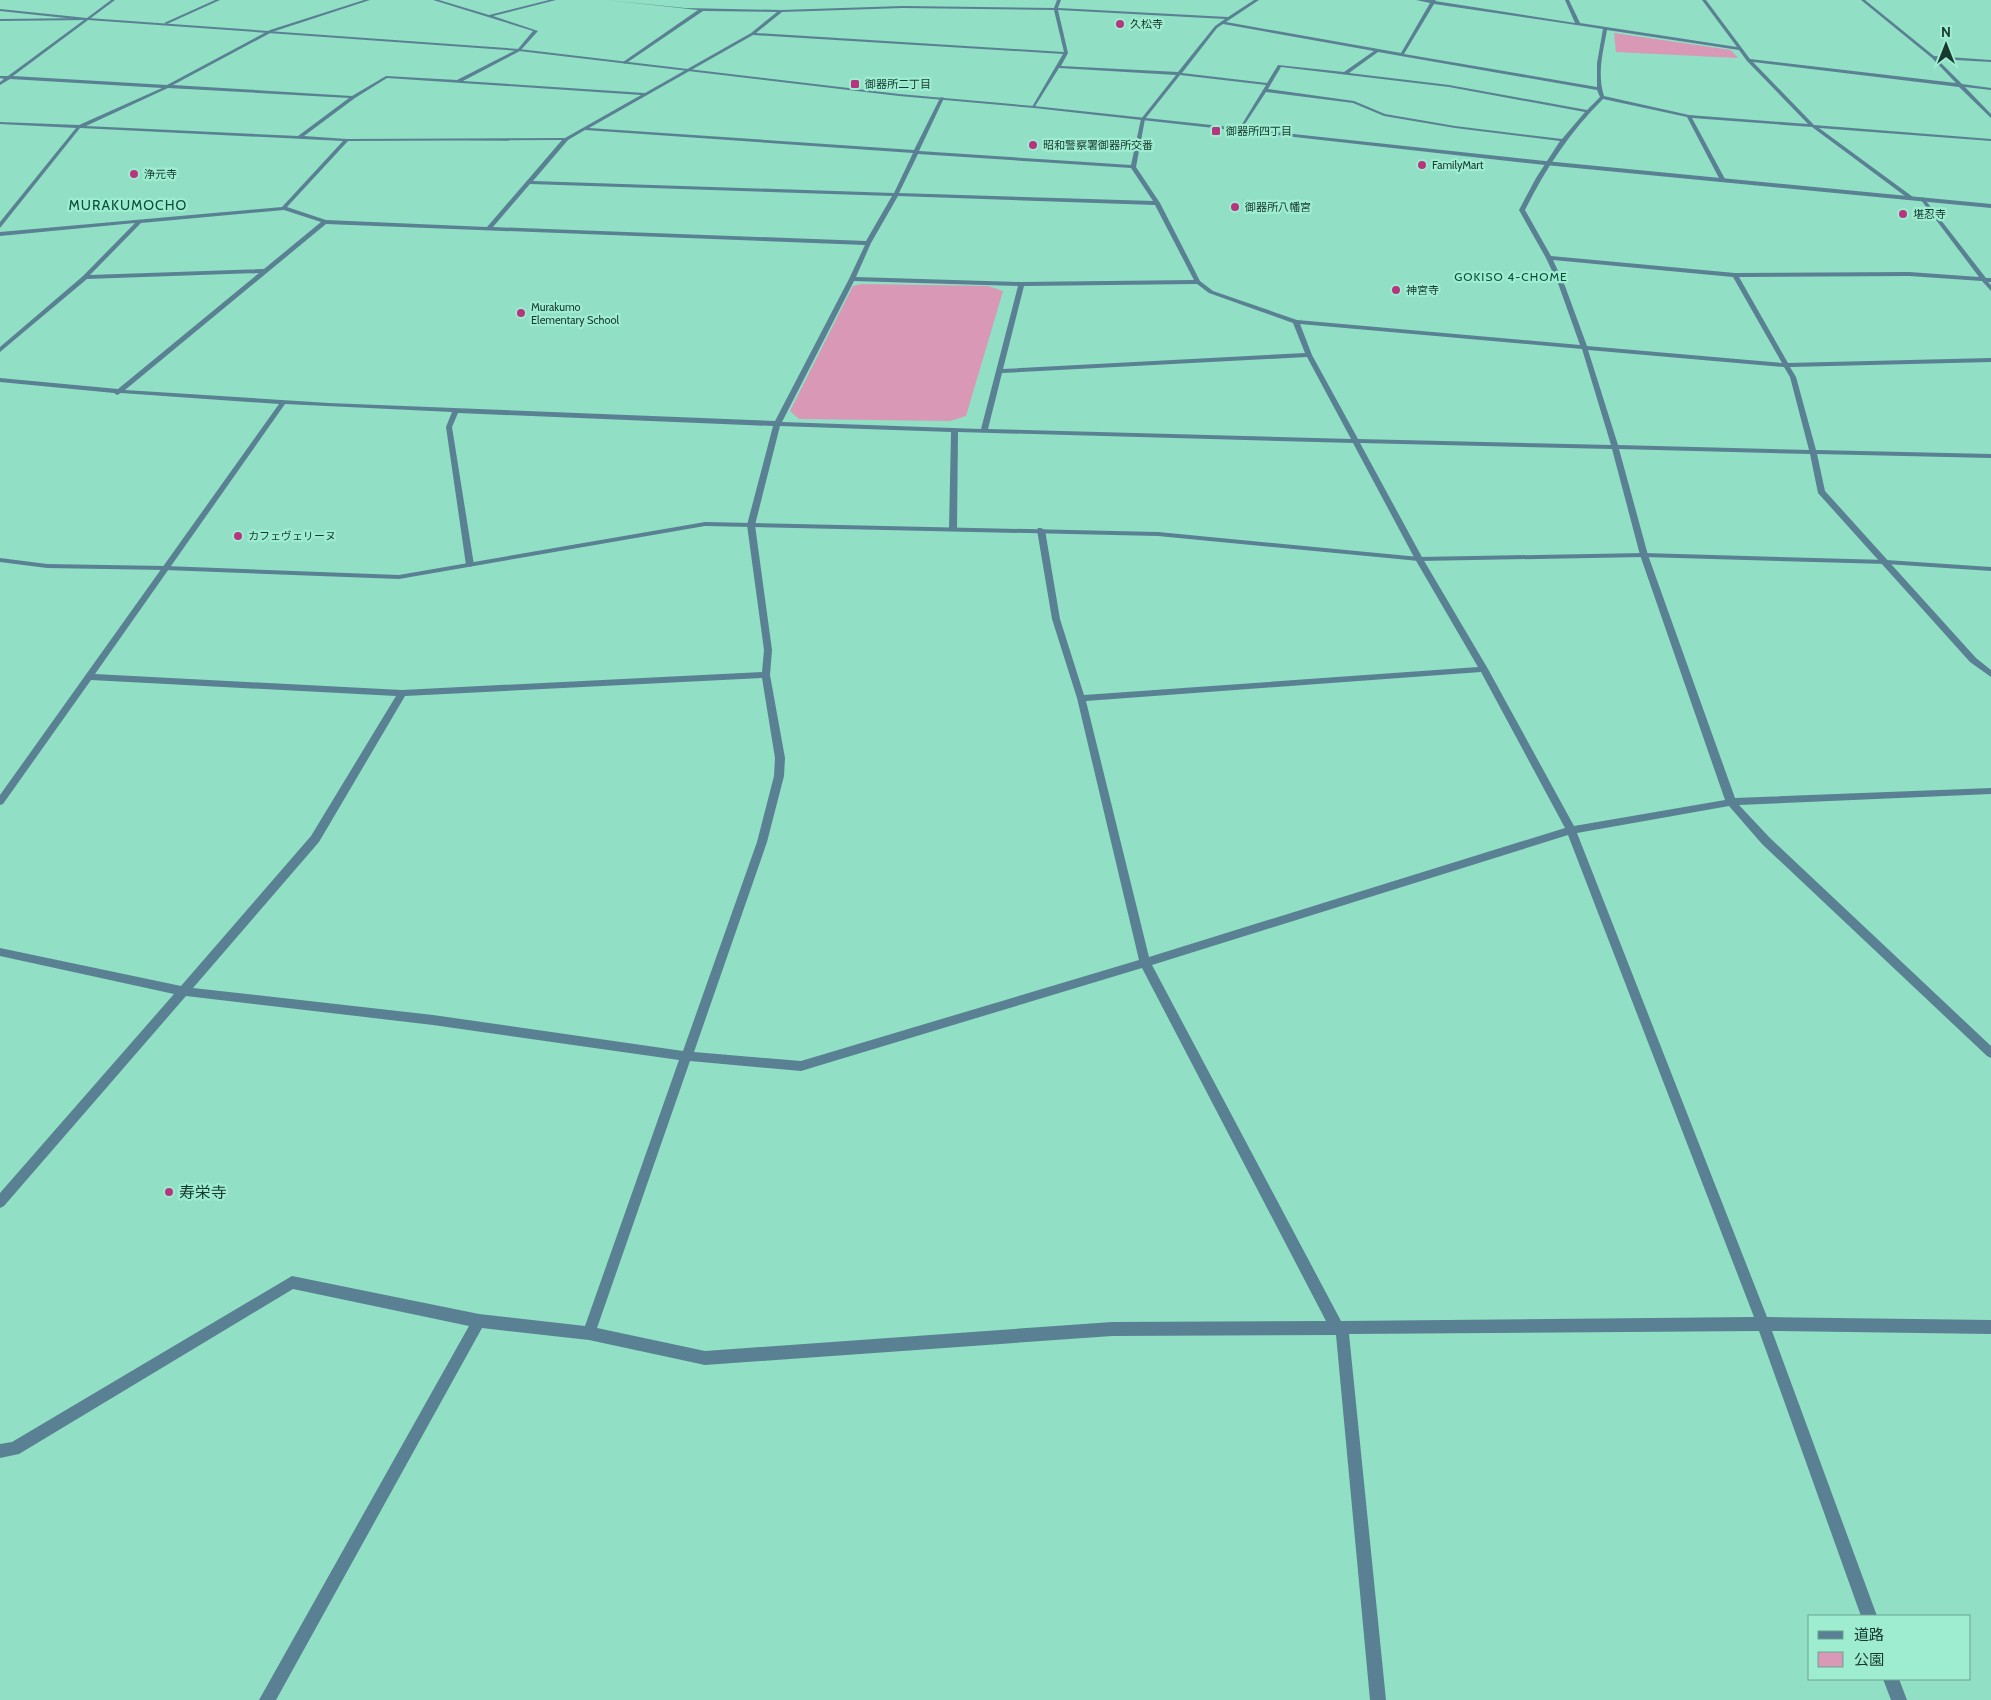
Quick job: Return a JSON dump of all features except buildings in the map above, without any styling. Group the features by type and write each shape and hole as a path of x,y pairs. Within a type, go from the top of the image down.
{"street":[{"path":"0,84 113,0"},
{"path":"166,24 218,0"},
{"path":"0,226 79,127 170,85 271,31 368,0"},
{"path":"434,0 536,31 519,50 458,82"},
{"path":"488,17 554,0"},
{"path":"609,0 702,9 781,11 903,7 1056,9 1228,18"},
{"path":"903,7 907,0"},
{"path":"1034,107 1066,53 1056,9 1058,0"},
{"path":"1257,0 1222,23 1143,119 1133,167 1157,203 1198,282 1211,292 1296,322 1585,349 1786,366 1991,360"},
{"path":"1418,0 1741,49"},
{"path":"1566,0 1578,24"},
{"path":"1704,0 1749,60 1812,125 1910,198"},
{"path":"1863,0 1933,57 1991,117"},
{"path":"1402,54 1434,1"},
{"path":"625,63 702,9"},
{"path":"0,10 519,50 1545,163 1991,206"},
{"path":"489,228 566,139 752,34 781,11"},
{"path":"0,20 88,18"},
{"path":"1222,23 1599,89"},
{"path":"1602,98 1599,89 1599,67 1605,28"},
{"path":"752,34 1066,53"},
{"path":"1346,73 1378,50"},
{"path":"1933,57 1991,61"},
{"path":"1749,60 1991,89"},
{"path":"1241,129 1267,84 1280,66 1449,86 1587,111"},
{"path":"1059,67 1181,74 1267,84"},
{"path":"0,77 170,85 353,97"},
{"path":"300,137 353,97 386,77 647,94"},
{"path":"1264,90 1354,102 1384,115 1455,127 1562,140"},
{"path":"589,1332 762,842 779,776 780,758 766,675 768,650 751,525 777,424 852,279 868,243 896,194 942,98"},
{"path":"1602,98 1587,111 1545,163 1522,210 1549,258 1562,286 1585,349 1615,446 1644,554 1731,802 1766,841 1991,1053"},
{"path":"1602,98 1688,116 1991,140"},
{"path":"1688,116 1722,179"},
{"path":"0,123 347,140 566,139"},
{"path":"585,129 916,150 1133,167"},
{"path":"284,208 347,140"},
{"path":"528,182 1157,203"},
{"path":"1923,199 1991,289"},
{"path":"0,234 284,208 325,222 868,243"},
{"path":"0,350 85,277 140,221"},
{"path":"117,393 325,222"},
{"path":"1549,258 1735,275 1909,274 1991,280"},
{"path":"85,277 266,271"},
{"path":"1735,275 1793,377 1813,452 1820,491 1973,660 1991,674"},
{"path":"852,279 1021,284 1198,282"},
{"path":"984,432 1001,372 1021,284"},
{"path":"1296,322 1309,355 1355,440 1420,559 1484,669 1571,830 1763,1324 1869,1615"},
{"path":"1001,372 1309,355"},
{"path":"0,380 117,393 282,404 955,431 1991,456"},
{"path":"0,802 282,404"},
{"path":"456,410 449,427 470,565"},
{"path":"952,529 955,431"},
{"path":"0,560 48,566 165,568 399,577 704,524 1158,534 1420,559 1644,554 1886,562 1991,569"},
{"path":"1041,530 1056,619 1081,698 1145,963 1340,1328 1378,1700"},
{"path":"1081,698 1484,669"},
{"path":"89,676 402,694 766,675"},
{"path":"0,1202 315,839 402,694"},
{"path":"0,952 182,991 433,1020 686,1056 801,1066 1145,963 1571,830 1731,802 1991,791"},
{"path":"0,1451 14,1449 292,1282 479,1321 589,1332 705,1358 1112,1328 1763,1324 1991,1328"},
{"path":"267,1700 479,1321"},
{"path":"1891,1680 1899,1700"}],"green space":[{"path":"1614,33 1731,50 1738,58 1616,52"},
{"path":"862,284 988,286 1003,291 966,416 950,421 799,419 790,411 853,286"}],"place":[{"name":"久松寺","path":"1120,24"},
{"name":"御器所二丁目","path":"855,84"},
{"name":"御器所四丁目","path":"1216,131"},
{"name":"昭和警察署御器所交番","path":"1033,145"},
{"name":"FamilyMart","path":"1422,165"},
{"name":"浄元寺","path":"134,174"},
{"name":"御器所八幡宮","path":"1235,207"},
{"name":"堪忍寺","path":"1903,214"},
{"name":"神宮寺","path":"1396,290"},
{"name":"Murakumo Elementary School","path":"521,313"},
{"name":"カフェヴェリーヌ","path":"238,536"},
{"name":"寿栄寺","path":"169,1192"}],"district":[{"name":"MURAKUMOCHO","path":"128,205"},
{"name":"GOKISO 4-CHOME","path":"1511,277"}]}
